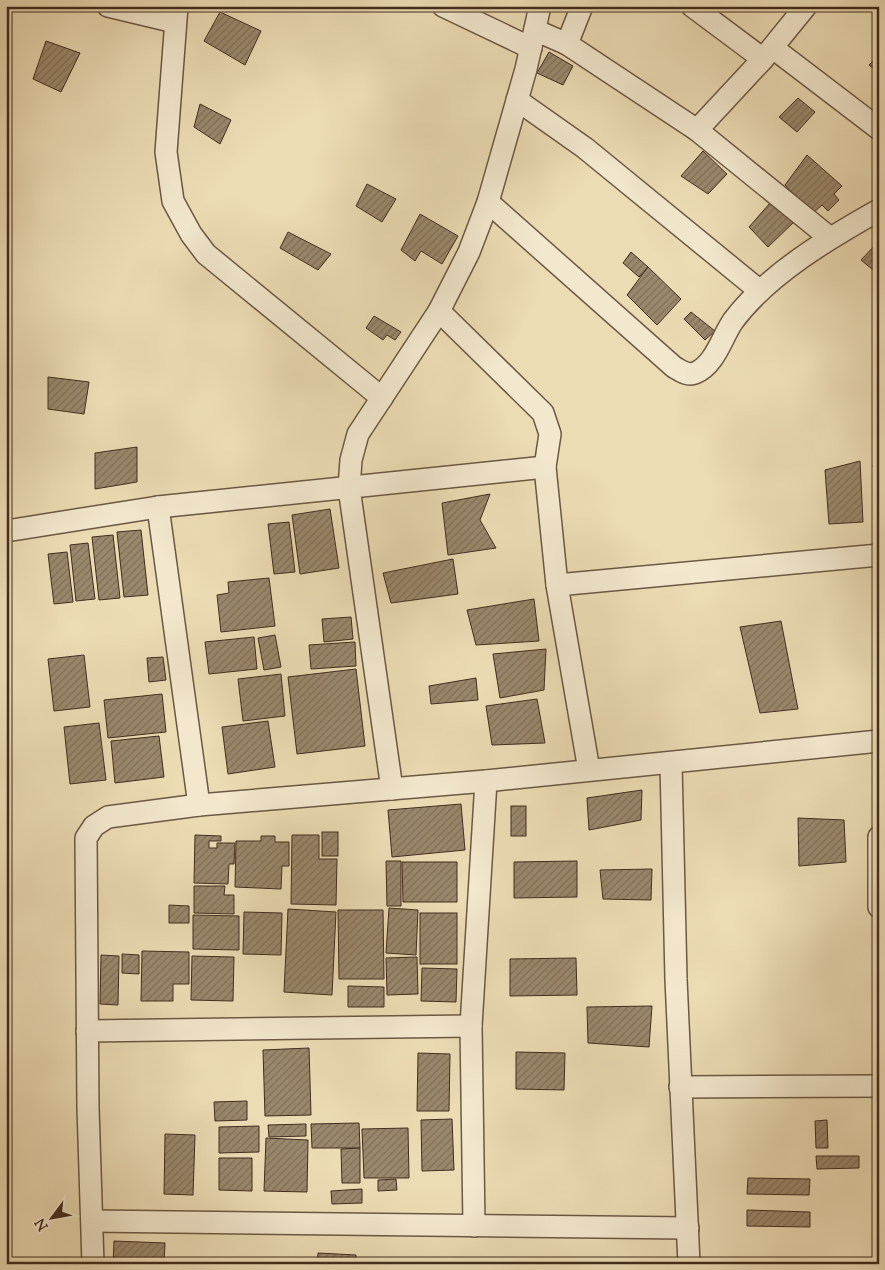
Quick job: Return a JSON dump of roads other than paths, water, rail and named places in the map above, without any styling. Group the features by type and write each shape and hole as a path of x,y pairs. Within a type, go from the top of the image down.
{"street":[{"path":"108,6 176,14 166,152 173,202 191,234 206,254 382,398"},
{"path":"443,6 533,39 566,44 697,130 830,238"},
{"path":"392,789 349,488 351,460 358,434 439,311 469,252 488,202 517,100 540,6"},
{"path":"566,44 582,6"},
{"path":"692,6 768,53 879,129"},
{"path":"697,130 768,53 806,6"},
{"path":"517,100 586,148 760,290"},
{"path":"488,202 674,368 686,374 695,373 710,362 733,321 760,290 830,238 879,210"},
{"path":"439,311 543,413 550,434 545,467 557,585 589,770"},
{"path":"6,531 158,508 545,467"},
{"path":"158,508 199,805"},
{"path":"557,585 879,555"},
{"path":"93,1264 87,1031 86,838 94,826 108,817 199,805 671,764 879,741"},
{"path":"671,764 680,1087 689,1264"},
{"path":"474,1226 471,1026 486,781"},
{"path":"878,893 879,837"},
{"path":"87,1031 471,1026"},
{"path":"680,1087 879,1086"},
{"path":"92,1221 688,1228"}]}
